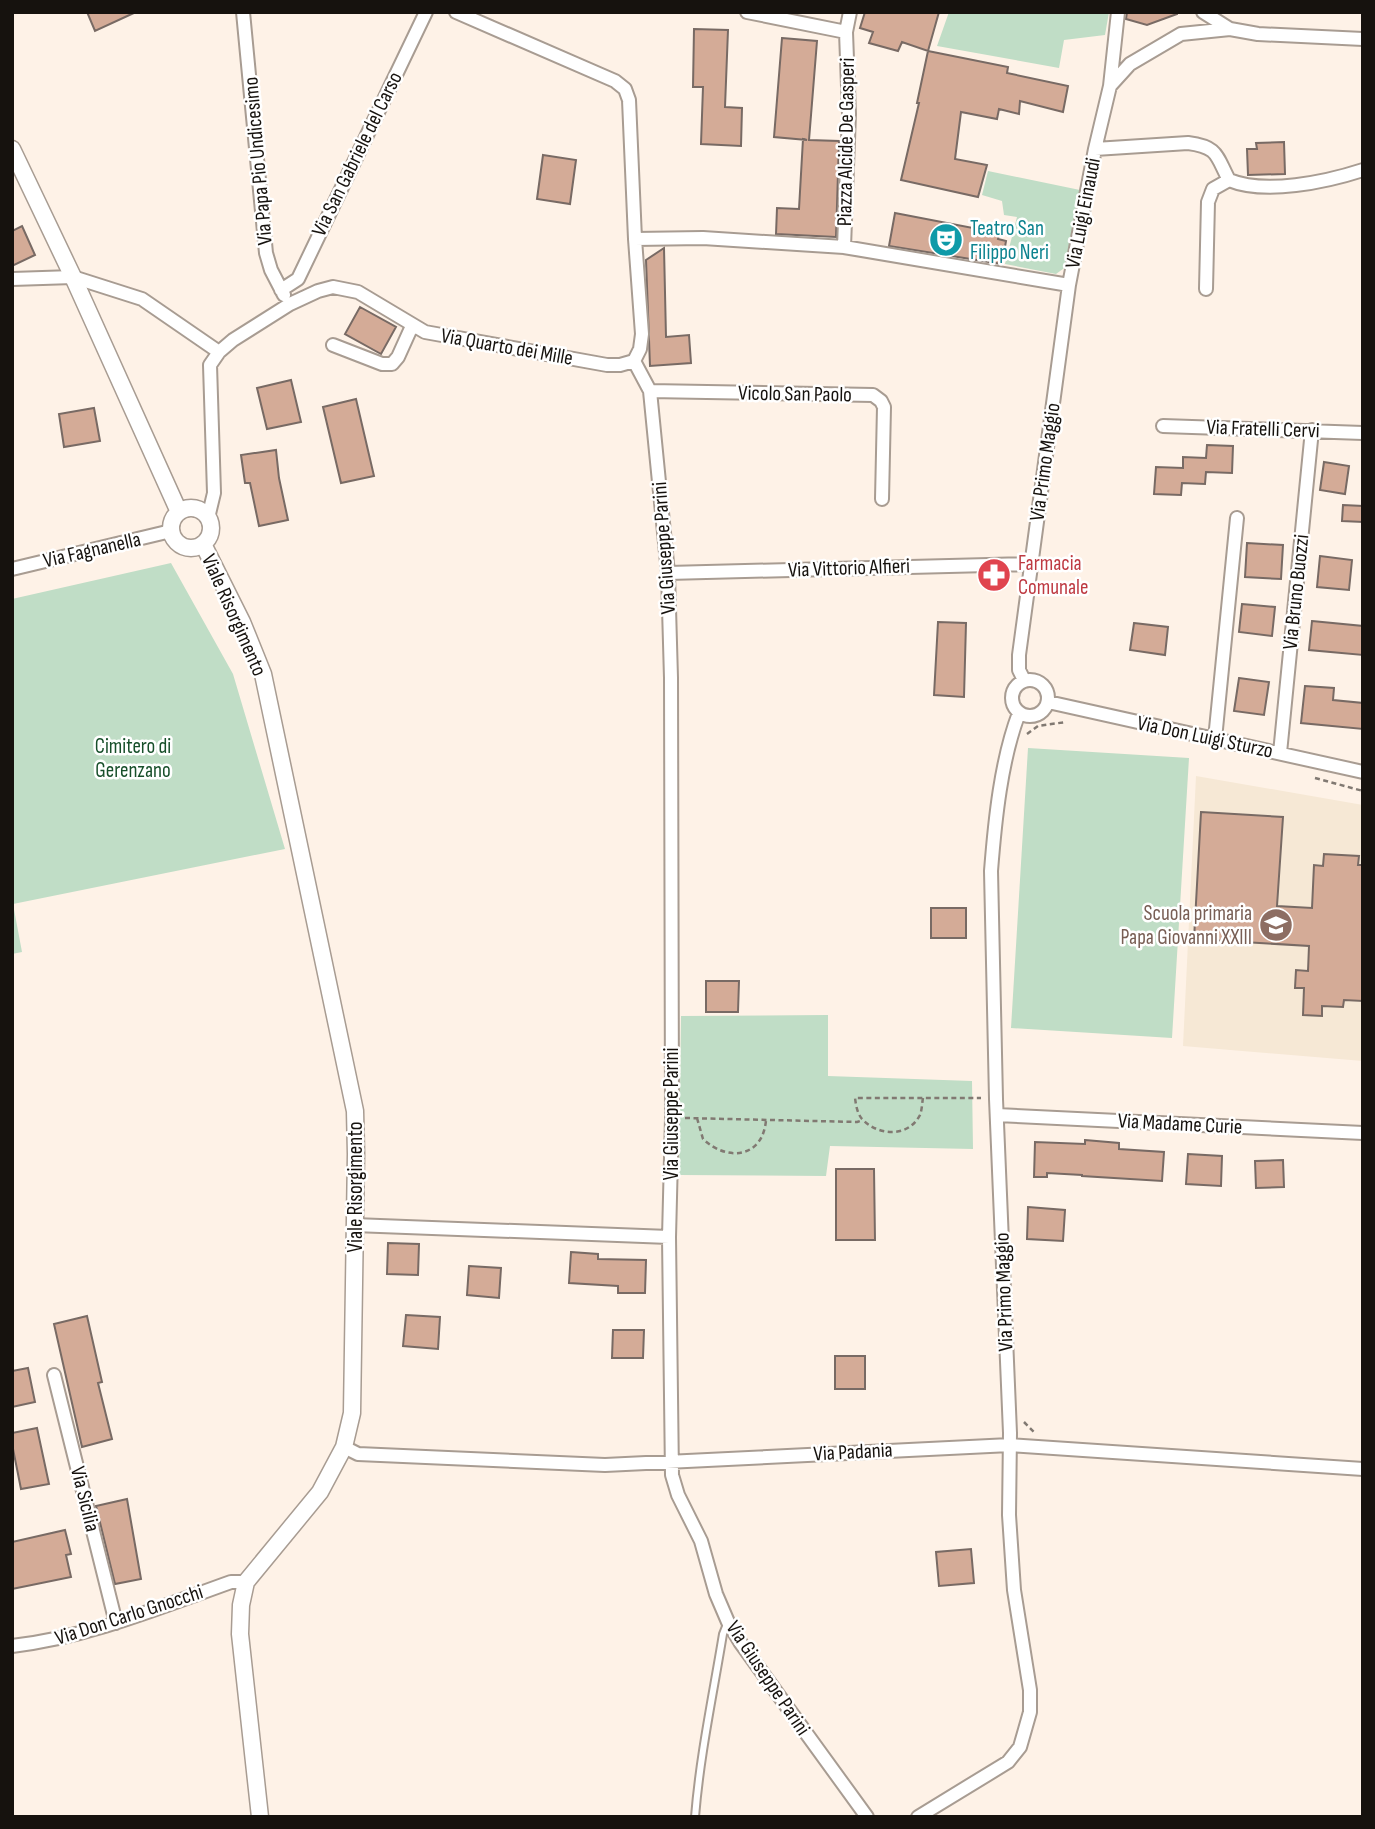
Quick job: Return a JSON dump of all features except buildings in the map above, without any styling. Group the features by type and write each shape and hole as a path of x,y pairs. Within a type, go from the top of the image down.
{"street":[{"name":"Via Papa Pio Undicesimo","path":"243,12 265,253 290,304"},
{"name":"Via San Gabriele del Carso","path":"281,290 298,279 426,12"},
{"path":"456,12 615,81 625,89 629,100 642,334 640,349 634,362"},
{"path":"747,12 846,32"},
{"name":"Piazza Alcide De Gasperi","path":"850,12 846,32 849,114 844,247 890,255"},
{"name":"Via Luigi Einaudi","path":"890,255 1069,285 1094,149 1110,86 1118,12"},
{"path":"1203,12 1230,29"},
{"path":"1110,86 1130,64 1181,34 1230,29 1258,34 1363,39"},
{"path":"1094,149 1202,145 1214,150 1228,180"},
{"path":"12,149 179,512"},
{"path":"1206,289 1208,202 1213,188 1228,180 1240,184 1308,184 1363,170"},
{"path":"635,239 703,237 844,247"},
{"path":"12,278 73,277 142,299 219,352 210,365 214,493 208,518"},
{"name":"Via Primo Maggio","path":"1024,680 1019,670 1019,655 1069,285"},
{"name":"Via Quarto dei Mille","path":"219,352 233,340 290,304 317,291 333,287 358,292 425,332 607,366 634,362"},
{"path":"333,345 382,364 392,364 412,326"},
{"name":"Via Giuseppe Parini","path":"634,362 650,391 668,573 671,678 671,1463 678,1494 701,1541 716,1594 728,1622 867,1817"},
{"name":"Vicolo San Paolo","path":"650,391 873,395 884,407 882,499"},
{"name":"Via Fratelli Cervi","path":"1163,426 1363,433"},
{"name":"Via Bruno Buozzi","path":"1280,753 1312,430"},
{"path":"171,531 172,520 179,512 192,508 204,512 208,518"},
{"name":"Viale Risorgimento","path":"171,531 176,542 186,548 203,544 210,535 211,523 208,518"},
{"path":"1214,739 1237,518"},
{"name":"Via Fagnanella","path":"12,569 171,531"},
{"name":"Viale Risorgimento","path":"203,544 253,647 270,702 355,1111 352,1413 344,1447 320,1492 246,1582 240,1605 240,1634 260,1817"},
{"name":"Via Vittorio Alfieri","path":"668,573 1031,564"},
{"path":"1024,680 1035,680 1047,691 1048,702 1046,708 1031,716 1019,713 1011,698 1015,687 1024,680"},
{"name":"Via Don Luigi Sturzo","path":"1048,702 1363,772"},
{"name":"Via Primo Maggio","path":"918,1817 1008,1762 1020,1747 1030,1712 1030,1690 1014,1590 1009,1515 1010,1445 996,1098 991,871 993,838 1009,743 1019,713"},
{"name":"Via Madame Curie","path":"997,1115 1363,1133"},
{"path":"355,1225 669,1237"},
{"name":"Via Sicilia","path":"54,1375 116,1623"},
{"name":"Via Padania","path":"344,1447 358,1454 372,1455 605,1465 1010,1445 1363,1469"},
{"name":"Via Don Carlo Gnocchi","path":"12,1646 53,1642 116,1623 230,1581 246,1582"}],"lane":[{"path":"695,1817 707,1723 723,1634 728,1622"}],"path":[{"path":"1009,743 1020,744 1028,733 1038,726 1053,722 1070,722"},
{"path":"1304,775 1363,791"},
{"path":"923,1098 920,1114 913,1123 891,1133 880,1131 863,1120 858,1113 855,1098 923,1098 996,1098"},
{"path":"672,1118 863,1120"},
{"path":"697,1118 703,1139 722,1153 736,1154 749,1150 759,1140 766,1120"}],"shaded area":[{"name":"Scuola primaria Papa Giovanni XXIII","path":"1196,776 1363,805 1363,1061 1183,1046"}],"green space":[{"path":"949,12 1109,12 1105,35 1064,40 1059,68 937,46"},
{"path":"988,171 1080,190 1067,266 1056,274 1005,264 1017,217 1004,215 1002,201 982,195"},
{"name":"Cimitero di Gerenzano","path":"171,563 233,674 285,849 13,904 22,952 12,954 12,599"},
{"path":"1028,748 1189,758 1172,1038 1011,1028"},
{"path":"828,1015 828,1076 972,1081 973,1149 830,1146 826,1176 679,1175 681,1016"}],"place":[{"name":"Teatro San Filippo Neri","path":"946,240"},
{"name":"Farmacia Comunale","path":"994,575"},
{"name":"Scuola primaria Papa Giovanni XXIII","path":"1276,925"}]}
